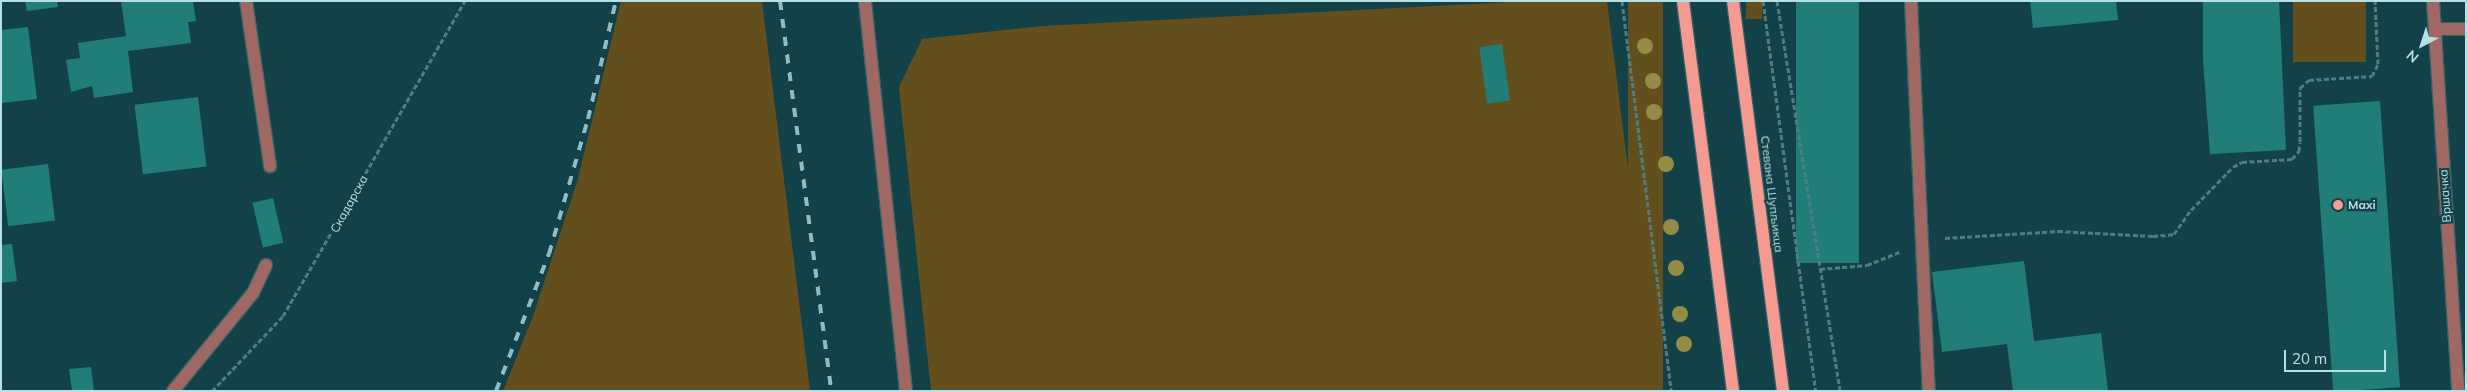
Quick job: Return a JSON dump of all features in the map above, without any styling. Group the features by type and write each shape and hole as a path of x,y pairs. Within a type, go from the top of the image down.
{"main road":[{"path":"1684,1 1733,391"},
{"name":"Стевана Шупљикца","path":"1733,1 1784,391"}],"street":[{"path":"246,1 270,166"},
{"path":"865,1 906,391"},
{"path":"1910,1 1929,391"},
{"name":"Вршачка","path":"2433,1 2458,391"},
{"path":"2435,29 2466,29"},
{"path":"173,391 253,292 266,265"}],"path":[{"name":"Скадарска","path":"212,391 283,316 465,1"},
{"path":"1622,1 1671,391"},
{"path":"1763,1 1816,391"},
{"path":"1777,1 1840,391"},
{"path":"1820,269 1879,262 1922,241 1968,234 2058,231 2153,236 2174,234 2191,210 2233,167 2242,162 2292,159 2299,151 2300,88 2309,80 2372,76 2378,64 2375,1"}],"shaded area":[{"path":"621,1 762,1 810,391 503,391 533,316 577,182"},
{"path":"1533,1 1607,1 1656,391 931,391 899,87 922,39 1042,26"},
{"path":"1628,1 1663,1 1663,391 1628,391"},
{"path":"1746,1 1762,1 1762,19 1746,19"},
{"path":"2293,1 2366,1 2366,62 2293,62"}],"building":[{"path":"25,1 57,1 58,7 27,11"},
{"path":"121,1 193,1 196,21 188,22 191,43 128,51 133,92 94,98 92,86 71,92 66,60 80,58 78,43 126,36"},
{"path":"1796,1 1859,1 1859,263 1796,263"},
{"path":"2030,1 2116,1 2118,20 2033,28"},
{"path":"2203,1 2279,1 2286,150 2210,154 2203,60"},
{"path":"28,27 37,99 2,103 1,30"},
{"path":"1502,44 1510,100 1487,104 1479,47"},
{"path":"198,97 207,166 143,174 134,105"},
{"path":"2380,101 2400,387 2333,391 2313,106"},
{"path":"48,164 55,221 8,226 1,170"},
{"path":"273,198 283,243 263,248 253,203"},
{"path":"12,244 17,281 1,283 1,245"},
{"path":"2024,261 2034,341 2101,333 2108,391 2013,391 2007,344 1942,352 1932,272"},
{"path":"91,367 94,391 72,391 69,369"}],"railway":[{"path":"496,391 549,254 588,119 616,1"},
{"path":"780,1 831,391"}],"place":[{"name":"Maxi","path":"2338,205"}]}
